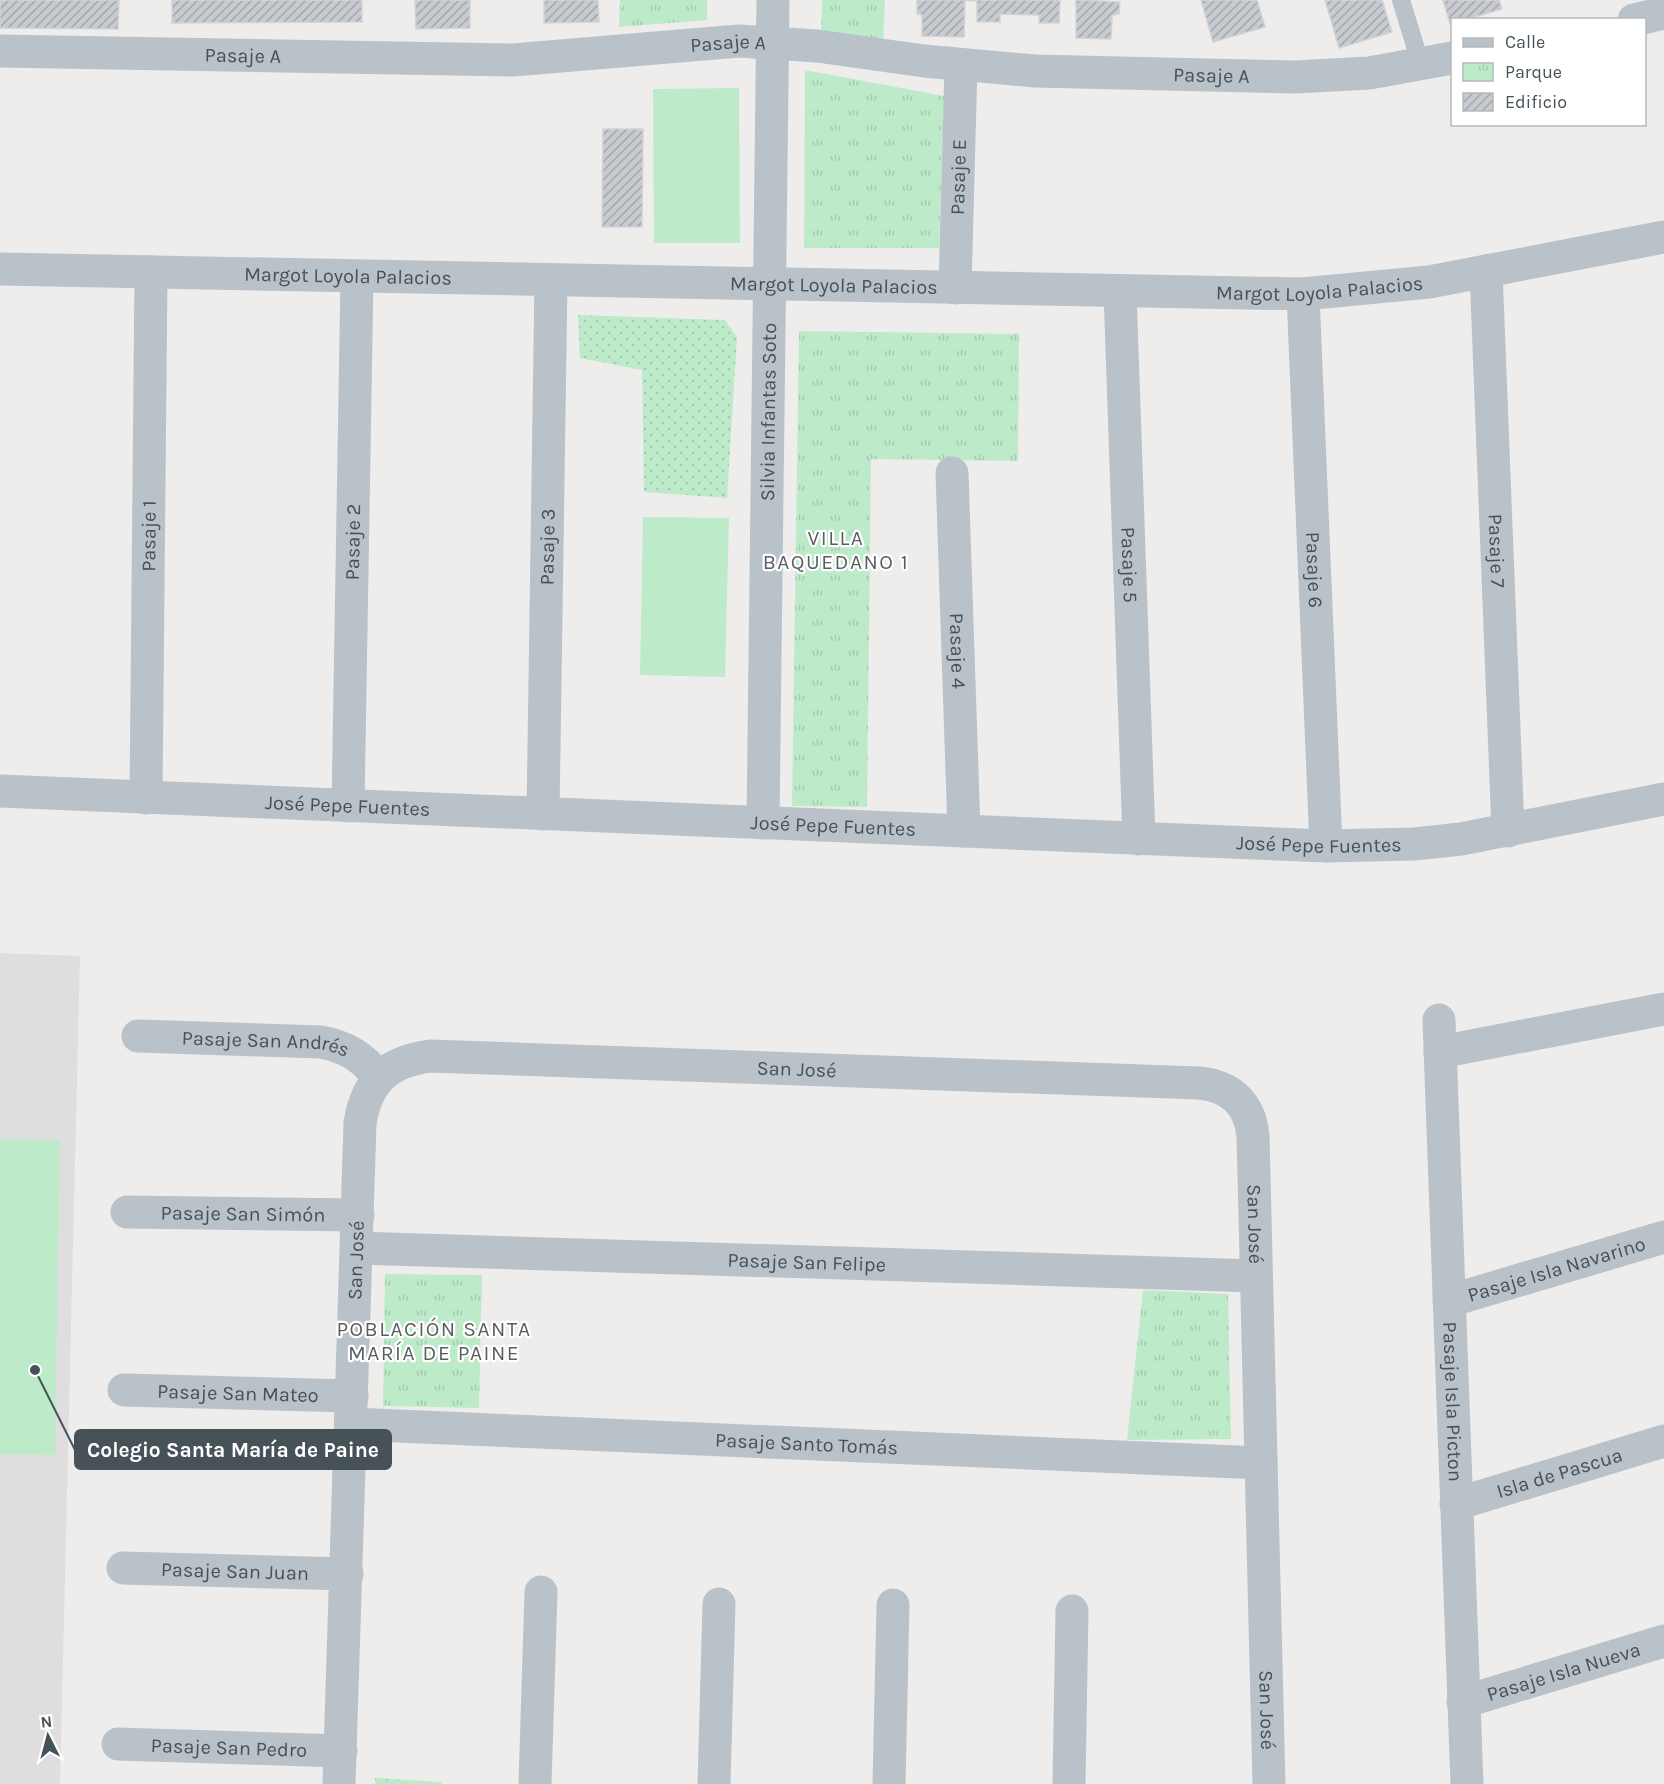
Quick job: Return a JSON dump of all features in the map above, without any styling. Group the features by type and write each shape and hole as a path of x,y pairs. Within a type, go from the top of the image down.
{"street":[{"name":"Silvia Infantas Soto","path":"763,823 773,0"},
{"path":"1643,18 1664,13"},
{"name":"Pasaje A","path":"0,51 513,60 568,58 705,42 773,42 961,65 1035,71 1296,77 1369,73 1451,58"},
{"name":"Pasaje E","path":"955,288 961,65"},
{"name":"Margot Loyola Palacios","path":"0,269 1303,294 1383,287 1486,271 1664,237"},
{"name":"Pasaje 7","path":"1486,271 1508,831"},
{"name":"Pasaje 1","path":"146,798 151,272"},
{"name":"Pasaje 2","path":"348,806 357,276"},
{"name":"Pasaje 3","path":"543,814 551,280"},
{"name":"Pasaje 5","path":"1120,292 1139,839"},
{"name":"Pasaje 6","path":"1303,294 1326,846"},
{"name":"Pasaje 4","path":"952,473 964,831"},
{"name":"José Pepe Fuentes","path":"0,792 1326,846 1414,844 1508,831 1664,799"},
{"path":"1440,1052 1664,1009"},
{"name":"Pasaje Isla Picton","path":"1439,1020 1467,1784"},
{"name":"Pasaje San Andrés","path":"138,1036 321,1042 340,1046 356,1054 379,1078"},
{"name":"San José","path":"339,1784 360,1123 369,1091 379,1078 393,1066 411,1059 430,1056 1212,1084 1237,1097 1246,1108 1252,1121 1269,1784"},
{"name":"Pasaje San Simón","path":"128,1212 358,1215"},
{"name":"Pasaje Isla Navarino","path":"1449,1301 1664,1237"},
{"name":"Pasaje San Felipe","path":"357,1248 1256,1276"},
{"name":"Pasaje San Mateo","path":"124,1390 352,1410"},
{"name":"Pasaje Santo Tomás","path":"352,1410 1261,1462"},
{"name":"Isla de Pascua","path":"1456,1504 1664,1441"},
{"name":"Pasaje San Juan","path":"123,1568 347,1574"},
{"path":"536,1784 541,1592"},
{"path":"714,1784 719,1604"},
{"path":"889,1784 893,1605"},
{"path":"1069,1784 1072,1611"},
{"name":"Pasaje Isla Nueva","path":"1463,1702 1664,1641"},
{"name":"Pasaje San Pedro","path":"118,1744 341,1751"}],"lane":[{"path":"1401,0 1421,65"}],"shaded area":[{"path":"0,953 80,956 60,1784 0,1784"}],"green space":[{"path":"620,0 707,0 707,20 619,27"},
{"path":"822,0 885,0 883,46 821,34"},
{"path":"805,70 944,96 939,248 804,248"},
{"path":"739,88 740,243 654,243 653,89"},
{"path":"578,315 725,320 737,337 727,498 644,492 642,370 580,358"},
{"path":"799,331 1019,334 1018,461 871,459 867,807 792,806"},
{"path":"643,517 729,518 725,677 640,675"},
{"path":"0,1139 60,1140 55,1455 0,1454"},
{"path":"385,1274 482,1275 479,1408 383,1406"},
{"path":"1143,1290 1228,1294 1231,1439 1127,1440"},
{"path":"375,1778 441,1782 441,1784 376,1784"}],"building":[{"path":"0,0 119,0 118,29 0,28"},
{"path":"172,0 362,0 362,22 172,23"},
{"path":"415,0 470,0 470,28 416,29"},
{"path":"544,0 598,0 599,22 544,23"},
{"path":"917,0 965,0 964,37 922,36 922,15 917,14"},
{"path":"965,0 1060,0 1059,23 1039,23 1039,15 1000,14 1000,22 977,22 977,1"},
{"path":"1076,0 1120,2 1119,14 1112,15 1111,39 1076,38"},
{"path":"1201,0 1257,0 1265,27 1213,42"},
{"path":"1325,0 1382,0 1392,32 1339,48"},
{"path":"1443,0 1499,0 1502,9 1472,18 1451,18 1450,24"},
{"path":"603,129 643,129 642,227 602,227"}],"place":[{"name":"Colegio Santa María de Paine","path":"35,1370"}],"district":[{"name":"VILLA BAQUEDANO 1","path":"836,550"},
{"name":"POBLACIÓN SANTA MARÍA DE PAINE","path":"434,1341"}]}
